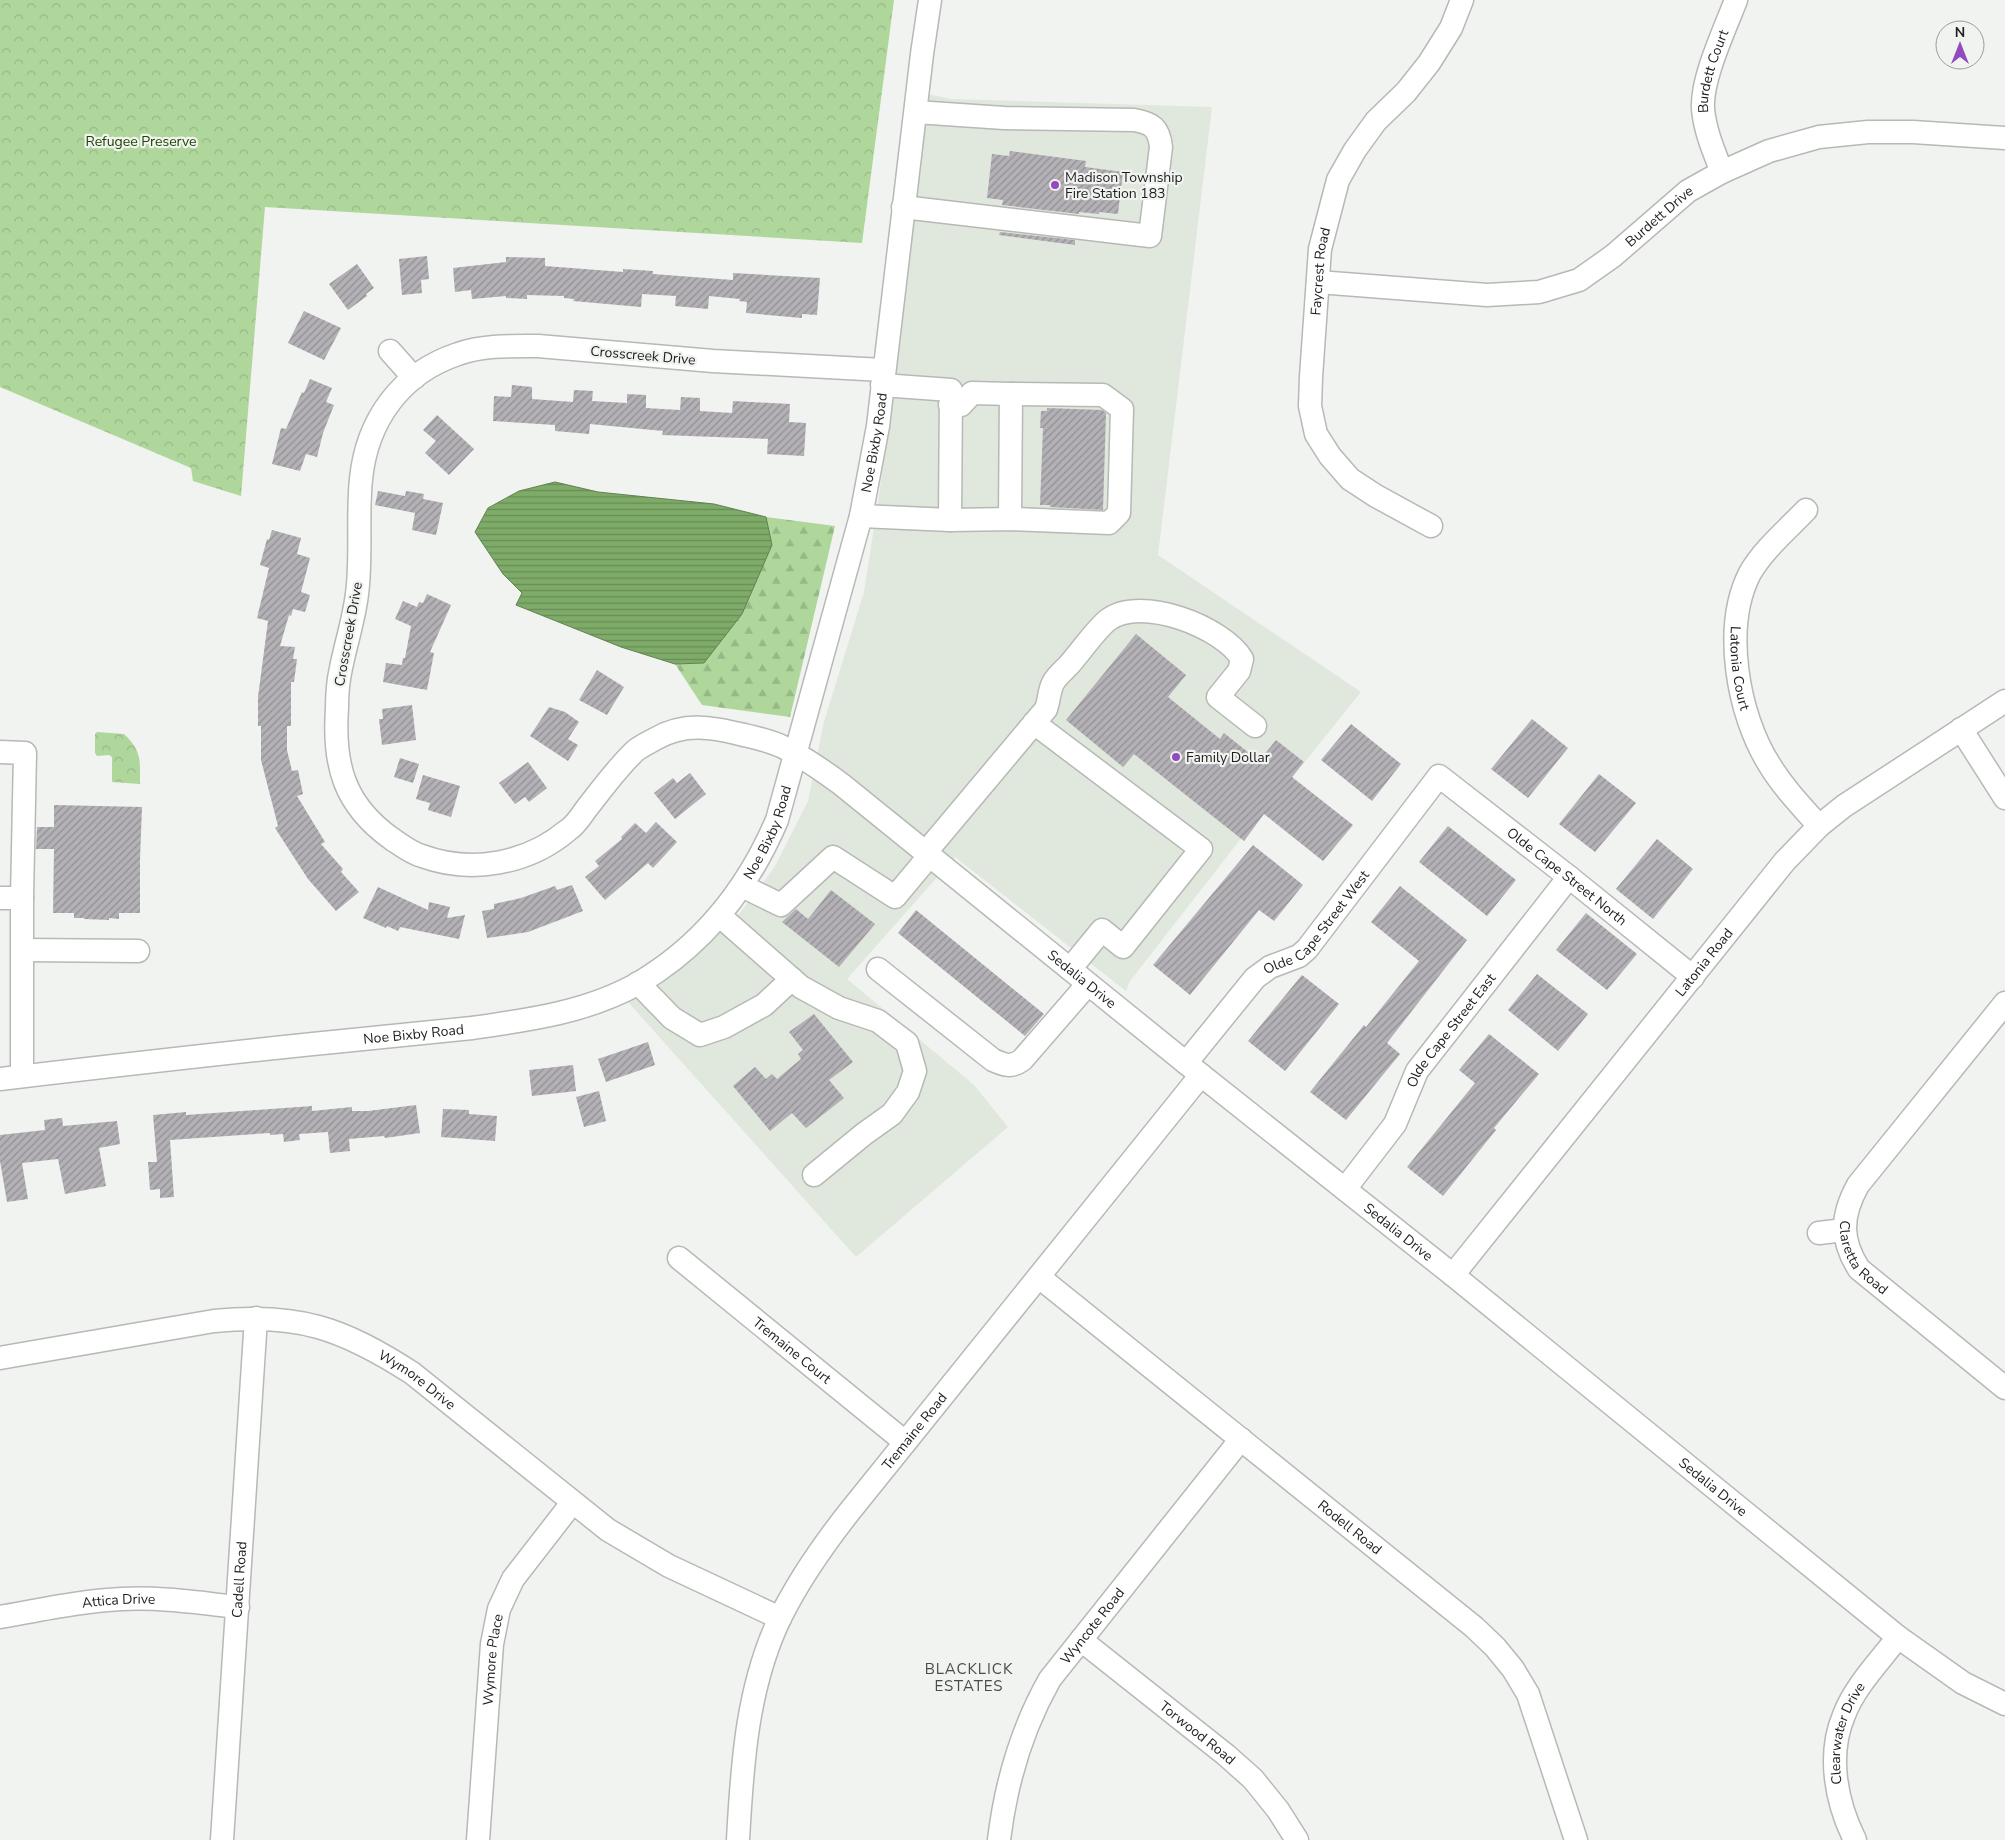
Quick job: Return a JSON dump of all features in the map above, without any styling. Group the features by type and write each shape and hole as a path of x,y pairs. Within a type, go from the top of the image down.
{"street":[{"name":"Noe Bixby Road","path":"11,1077 521,1021 566,1012 599,1001 638,983 687,948 720,916 758,861 777,820 861,516 878,426 903,207 930,0"},
{"name":"Faycrest Road","path":"1431,526 1376,496 1350,479 1330,456 1316,434 1310,406 1320,249 1338,180 1355,150 1376,121 1406,92 1429,63 1451,28 1462,0"},
{"name":"Burdett Court","path":"1722,172 1709,138 1703,108 1707,79 1736,0"},
{"path":"903,207 1150,236 1161,147 1160,138 1155,129 1147,122 1134,120 1004,118 916,112"},
{"name":"Burdett Drive","path":"1318,282 1487,295 1539,292 1579,280 1613,256 1688,191 1722,172 1769,151 1819,137 1868,132 1914,132 2005,138"},
{"name":"Crosscreek Drive","path":"796,754 762,739 714,728 695,726 673,730 638,748 620,766 571,829 549,844 494,864 465,866 441,863 417,855 372,824 353,800 336,753 337,695 340,670 358,592 359,514 364,460 370,438 391,398 414,378 432,366 458,354 510,346 538,346 883,377 950,390 950,404"},
{"path":"390,351 414,378"},
{"path":"861,516 950,520 1010,519 1109,523 1119,514 1122,409 1103,395 972,393 961,404 950,404 950,520"},
{"path":"1010,519 1011,394"},
{"name":"Latonia Court","path":"1806,510 1764,553 1750,574 1742,596 1736,623 1735,658 1751,729 1768,762 1788,792 1819,826"},
{"path":"742,886 781,905 833,857 895,897 1046,709 1052,684 1109,619 1124,613 1147,612 1192,621 1214,633 1235,648 1242,659 1239,671 1218,697 1255,726"},
{"name":"Latonia Road","path":"1452,1275 1785,862 1819,826 1844,806 2005,700"},
{"path":"1034,723 1201,849 1122,947 1102,930 1070,969"},
{"path":"1961,729 2005,798"},
{"path":"0,752 25,752 11,898 23,950 11,1077"},
{"name":"Sedalia Drive","path":"796,754 817,766 841,784 1452,1275 1898,1637 1963,1683 2005,1704"},
{"name":"Olde Cape Street North","path":"1439,776 1693,977"},
{"name":"Olde Cape Street West","path":"1194,1069 1255,978 1270,967 1299,956 1307,949 1439,776"},
{"name":"Olde Cape Street East","path":"1345,1189 1395,1124 1417,1071 1569,877"},
{"path":"720,916 800,987 839,1008 878,1021 907,1042 914,1071 908,1092 892,1114 814,1175"},
{"path":"23,950 138,951"},
{"path":"878,969 993,1060 1007,1066 1012,1066 1022,1060 1088,984"},
{"path":"638,983 672,1018 700,1035 724,1027 764,1005 792,979"},
{"name":"Claretta Road","path":"2005,1003 1858,1185 1846,1212 1844,1230 1851,1256 1859,1269 2005,1388"},
{"name":"Tremaine Road","path":"738,1840 742,1773 758,1681 780,1618 799,1582 821,1548 1039,1277 1194,1069"},
{"path":"1819,1233 1844,1230"},
{"name":"Tremaine Court","path":"679,1258 905,1442"},
{"name":"Rodell Road","path":"1039,1277 1474,1627 1495,1647 1513,1669 1528,1694 1576,1840"},
{"name":"Wymore Drive","path":"0,1358 214,1321 256,1318 297,1321 342,1334 377,1350 412,1373 608,1530 669,1566 780,1618"},
{"name":"Cadell Road","path":"222,1840 256,1318"},
{"name":"Wyncote Road","path":"998,1840 1007,1787 1016,1754 1036,1703 1050,1679 1240,1439"},
{"name":"Wymore Place","path":"478,1840 492,1644 499,1609 513,1579 572,1503"},
{"name":"Attica Drive","path":"0,1617 80,1603 124,1599 238,1606"},
{"name":"Clearwater Drive","path":"1855,1840 1844,1818 1840,1799 1835,1756 1836,1737 1844,1714 1854,1695 1898,1637"},
{"name":"Torwood Road","path":"1081,1640 1226,1755 1253,1779 1278,1810 1297,1840"}],"shaded area":[{"path":"928,94 951,99 1212,107 1158,555 1361,692 1251,829 1244,841 1241,839 1239,841 1130,981 1126,991 955,857 847,979 974,1085 1008,1127 856,1257 628,1002 737,917 774,868 808,801 824,722 864,592 880,489"},
{"path":"555,482 598,492 714,504 766,517 772,545 742,614 704,663 675,664 621,647 516,605 522,593 503,574 475,532 488,508 519,491"}],"green space":[{"name":"Refugee Preserve","path":"0,0 894,0 862,243 265,207 241,496 193,481 191,468 0,387"},
{"path":"766,517 835,526 790,717 702,705 675,664 704,663 772,545"},
{"path":"97,732 124,734 130,740 139,756 140,784 112,782 112,757 109,755 97,756 95,753 95,734"}],"building":[{"name":"Madison Township Fire Station 183","path":"1010,151 1086,161 1085,167 1123,172 1118,214 1079,212 1079,214 1002,205 1003,200 987,198 992,154 1009,156"},
{"path":"1000,232 1075,240 1075,245 999,235"},
{"path":"427,256 429,279 421,280 422,293 402,295 399,259"},
{"path":"506,257 545,258 545,266 623,272 623,269 653,271 653,274 733,280 733,273 820,278 817,315 802,314 802,318 746,313 747,302 739,301 740,299 709,296 708,309 675,306 676,296 642,294 641,307 573,301 574,299 564,298 564,296 527,295 527,299 506,298 506,296 472,299 471,290 455,292 453,268 506,262"},
{"path":"357,264 374,288 366,294 367,296 348,310 329,284"},
{"path":"304,311 341,328 324,360 288,343"},
{"path":"310,379 332,388 326,402 334,405 323,433 317,457 306,454 300,471 272,464 281,428 286,429 302,392 304,393"},
{"path":"512,385 532,387 532,399 573,402 574,390 593,391 592,401 627,403 627,394 646,395 646,408 680,410 681,397 700,398 700,411 732,413 733,401 790,404 789,422 806,423 804,456 767,454 768,439 662,435 663,431 590,424 589,434 555,431 555,425 493,421 494,396 511,397"},
{"path":"1047,408 1102,410 1106,413 1103,510 1040,505 1043,428 1040,428 1041,411 1047,411"},
{"path":"437,415 474,449 449,475 425,453 436,441 423,430"},
{"path":"378,491 405,496 406,491 424,494 423,499 443,503 436,535 412,530 415,513 375,505"},
{"path":"272,530 301,538 297,554 310,558 301,592 310,595 305,612 293,609 291,616 289,615 280,646 295,647 293,659 297,659 294,682 291,682 291,726 287,726 287,750 292,771 298,770 303,794 297,796 325,842 321,844 343,869 341,872 359,892 336,911 308,879 275,828 278,826 261,760 261,726 258,726 258,697 268,621 257,618 269,568 260,565 267,539 269,540"},
{"path":"427,594 451,605 430,652 434,653 427,690 383,682 386,663 402,665 403,658 405,658 411,626 395,619 403,601 417,607 419,602 423,603"},
{"path":"1136,634 1186,675 1168,697 1220,739 1224,733 1259,761 1276,740 1304,762 1292,777 1353,825 1323,861 1264,814 1244,841 1134,754 1123,767 1066,720"},
{"path":"597,670 624,687 607,715 579,700"},
{"path":"412,705 416,740 382,745 379,719 383,719 382,709"},
{"path":"549,707 565,712 579,722 568,739 578,745 568,761 530,736"},
{"path":"1532,719 1568,748 1528,798 1491,769"},
{"path":"1351,724 1401,764 1372,801 1321,760"},
{"path":"400,758 419,764 413,783 394,777"},
{"path":"528,762 547,788 529,802 525,797 515,804 499,783"},
{"path":"690,773 706,794 675,819 654,793 673,778 677,783"},
{"path":"1599,774 1636,803 1595,852 1559,824"},
{"path":"423,775 460,786 451,817 428,810 430,803 416,799"},
{"path":"54,805 142,807 140,913 119,913 119,919 109,918 109,920 74,918 74,913 53,913 54,849 36,849 37,827 54,827"},
{"path":"656,822 677,842 653,868 648,863 605,900 585,877 599,866 595,861 622,839 621,837 635,823 646,833"},
{"path":"1448,826 1516,880 1487,916 1419,862"},
{"path":"1657,839 1693,869 1653,919 1616,889"},
{"path":"1253,845 1303,885 1274,921 1259,910 1190,995 1153,965"},
{"path":"572,885 583,911 528,932 487,938 482,911 494,909 494,904 521,898 555,886 557,890"},
{"path":"1400,886 1467,940 1387,1043 1400,1054 1346,1120 1310,1092 1419,961 1371,922"},
{"path":"378,887 428,910 429,902 450,907 447,918 465,915 459,939 400,927 398,931 363,918"},
{"path":"831,890 875,924 839,967 782,922 796,909 808,919"},
{"path":"916,910 1044,1014 1025,1036 898,933"},
{"path":"1586,913 1637,954 1607,990 1556,950"},
{"path":"1537,974 1588,1014 1558,1051 1508,1010"},
{"path":"1302,975 1339,1004 1285,1071 1248,1041"},
{"path":"814,1014 853,1062 829,1080 844,1098 806,1128 792,1113 770,1131 733,1086 755,1067 766,1079 772,1074 777,1079 801,1059 798,1054 803,1050 789,1032"},
{"path":"1489,1034 1539,1074 1494,1128 1496,1130 1443,1196 1407,1167 1475,1083 1459,1070"},
{"path":"648,1042 655,1065 606,1082 598,1059"},
{"path":"573,1065 576,1091 532,1096 529,1070"},
{"path":"599,1091 606,1121 584,1127 576,1097"},
{"path":"416,1105 420,1133 385,1138 384,1136 349,1139 350,1151 330,1153 328,1132 299,1134 300,1140 284,1142 283,1134 270,1135 270,1133 170,1140 174,1197 160,1198 160,1189 150,1190 148,1162 157,1162 153,1115 186,1112 186,1115 312,1106 312,1111 352,1107 352,1111 368,1111"},
{"path":"443,1109 469,1110 469,1114 497,1116 495,1141 441,1137"},
{"path":"62,1118 63,1126 117,1121 120,1144 99,1148 106,1186 65,1194 58,1159 22,1163 28,1199 7,1202 0,1161 0,1135 45,1130 44,1120"}],"place":[{"name":"Madison Township Fire Station 183","path":"1055,185"},
{"name":"Family Dollar","path":"1176,757"}],"district":[{"name":"BLACKLICK ESTATES","path":"969,1678"}]}
